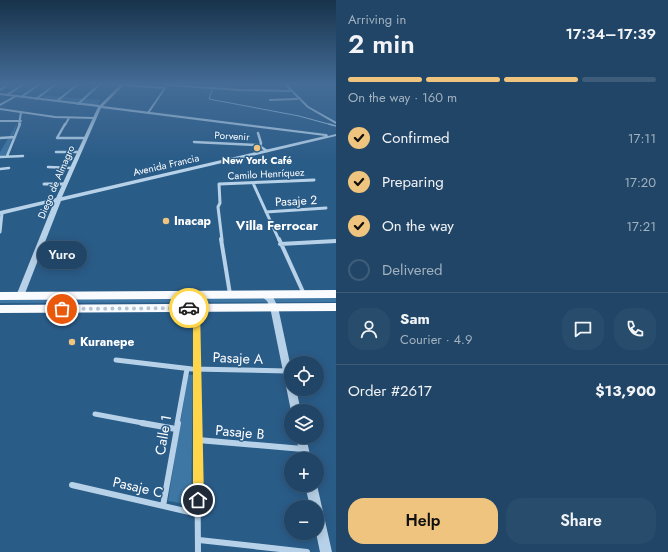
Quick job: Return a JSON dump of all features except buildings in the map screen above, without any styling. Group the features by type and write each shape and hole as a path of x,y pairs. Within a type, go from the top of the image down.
{"main road":[{"path":"235,294 246,300 243,307"},
{"path":"0,296 336,294"},
{"path":"0,309 336,307"}],"street":[{"path":"5,110 69,118 95,118"},
{"name":"Diego de Almagro","path":"20,296 58,200 79,152 91,130 99,110"},
{"path":"122,110 334,136"},
{"path":"312,110 326,120 336,123"},
{"path":"8,156 21,121 21,112"},
{"path":"69,118 57,138 86,138"},
{"path":"0,121 21,121"},
{"path":"258,133 261,143 260,146"},
{"name":"Avenida Francia","path":"1,213 334,136"},
{"path":"0,138 15,137"},
{"name":"Porvenir","path":"194,142 260,146 267,151"},
{"path":"56,152 79,152"},
{"path":"0,157 23,156"},
{"path":"48,167 72,168"},
{"path":"0,169 9,168"},
{"name":"Camilo Henríquez","path":"235,294 224,263 219,214 219,184 314,180"},
{"path":"253,183 304,294"},
{"path":"44,184 65,184"},
{"name":"Pasaje 2","path":"266,212 326,208"},
{"path":"0,232 1,213"},
{"path":"280,244 336,241"},
{"path":"263,294 270,299 274,307 284,356"},
{"path":"197,308 198,552"},
{"name":"Pasaje A","path":"116,360 197,369 284,371"},
{"name":"Calle 1","path":"163,506 187,368"},
{"path":"95,414 176,429"},
{"name":"Pasaje B","path":"198,440 290,452"},
{"name":"Pasaje C","path":"72,485 198,514"},
{"path":"199,540 307,552"},
{"path":"323,540 326,552"}],"shaded area":[{"path":"18,122 6,155 0,156 0,152"},
{"path":"263,172 310,176 266,178"},
{"path":"336,297 336,302 0,303 0,298"},
{"path":"188,375 193,375 191,505 168,501"}],"waterway":[{"path":"266,110 299,116 332,125"},
{"path":"329,124 336,126"}],"way so far":[{"path":"62,309 189,308"}],"place":[{"name":"New York Café","path":"257,148"},
{"name":"Inacap","path":"166,221"},
{"name":"Yuro","path":"62,309"},
{"name":"Kuranepe","path":"72,342"}],"district":[{"name":"Villa Ferrocar","path":"277,225"}],"route":[{"path":"189,308 197,308 198,500"}]}
